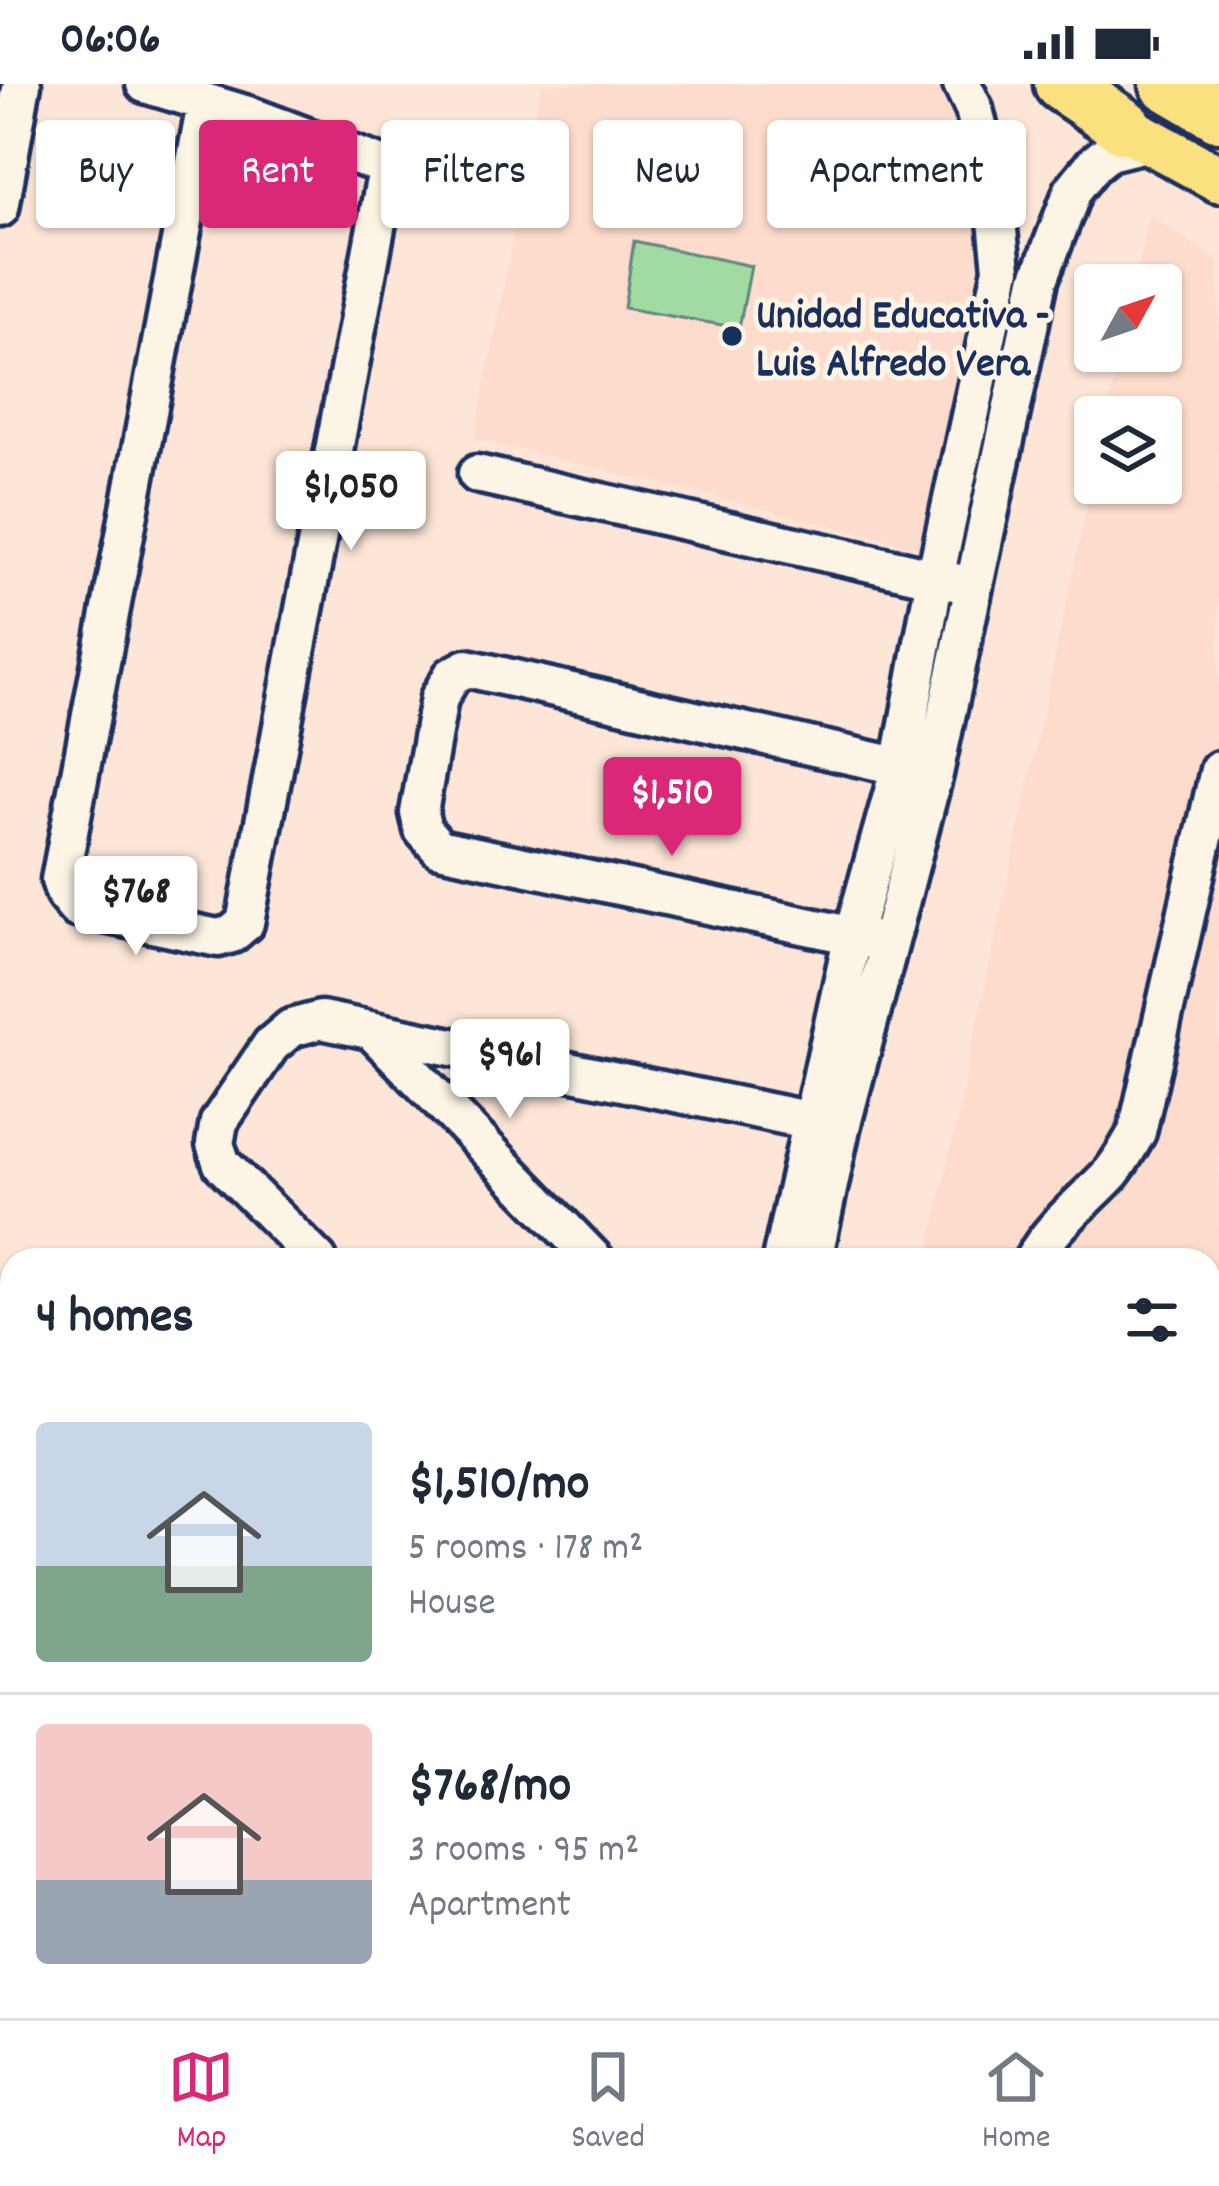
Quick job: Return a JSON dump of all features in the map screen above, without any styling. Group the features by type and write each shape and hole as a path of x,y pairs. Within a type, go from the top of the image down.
{"highway":[{"path":"1062,84 1139,133"},
{"path":"1168,84 1219,114"}],"main road":[{"path":"1044,84 1219,179"}],"street":[{"path":"0,208 22,84"},
{"path":"145,84 206,104 257,100 381,166"},
{"path":"917,771 935,578 1002,269 994,191 974,109 962,84"},
{"path":"206,104 60,880 64,895 76,908 218,938 245,923 381,201"},
{"path":"814,1248 828,1125 870,939 973,586 1039,280 1073,190 1094,164 1139,133"},
{"path":"477,474 973,586"},
{"path":"870,939 439,848 423,830 418,813 439,698 452,676 467,668 917,771"},
{"path":"1040,1248 1112,1172 1137,1132 1219,770"},
{"path":"306,1248 222,1164 215,1144 220,1122 271,1045 290,1028 321,1020 828,1125"},
{"path":"373,1032 584,1248"},
{"path":"785,1248 828,1125"}],"shaded area":[{"name":"Unidad Educativa - Luis Alfredo Vera","path":"541,84 923,84 953,97 959,120 767,120 767,228 988,228 932,550 475,439 514,228 569,228 569,120 534,120"},
{"path":"1149,214 1219,262 1219,1248 930,1248 1087,504 1182,504 1182,396 1110,396 1116,372 1182,372 1182,264 1138,264"}],"green space":[{"path":"634,241 751,266 739,328 624,308"}],"place":[{"name":"Unidad Educativa - Luis Alfredo Vera","path":"732,336"}]}
